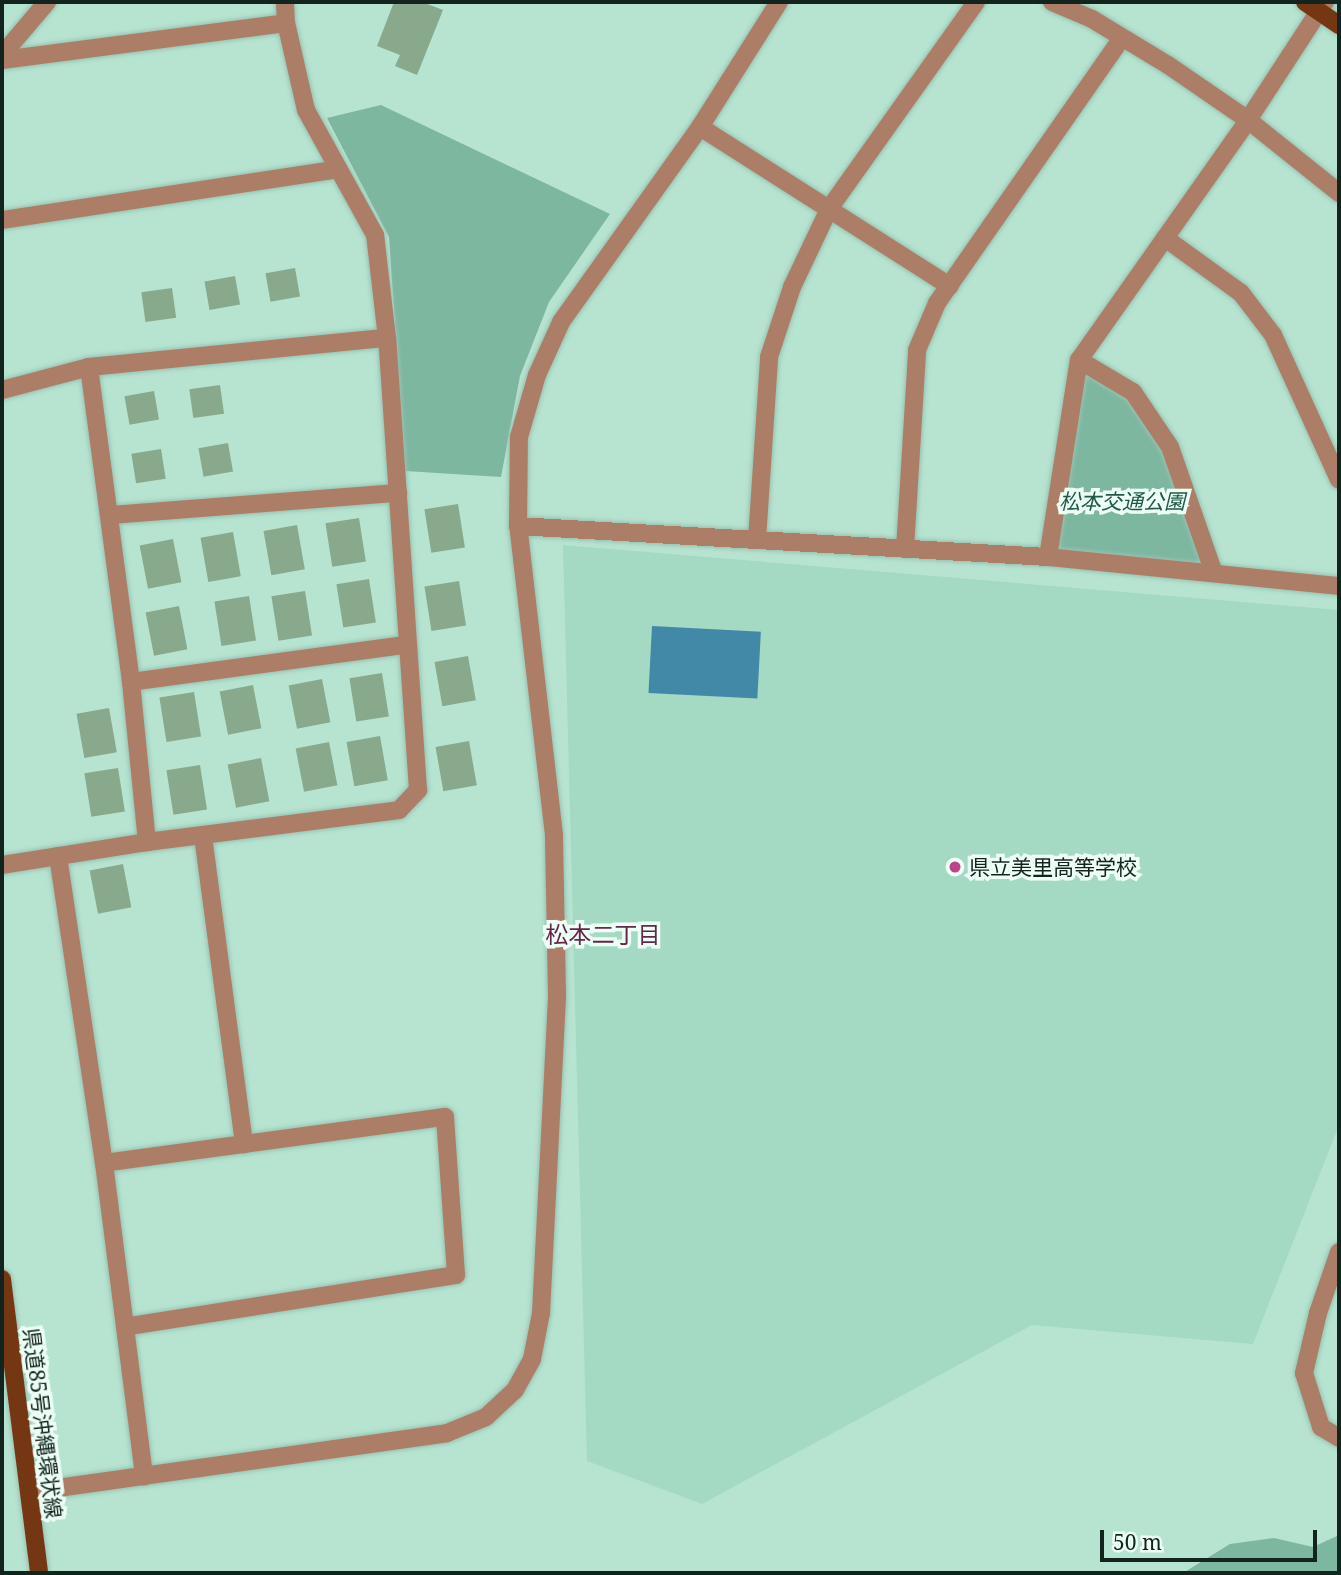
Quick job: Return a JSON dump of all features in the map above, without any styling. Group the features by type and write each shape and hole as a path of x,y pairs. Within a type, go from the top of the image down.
{"main road":[{"path":"1316,5 1339,25"},
{"name":"県道85号沖縄環状線","path":"2,1279 39,1573"}],"street":[{"path":"2,58 47,2"},
{"path":"2,865 147,842 399,810 418,790 387,338 375,235 306,110 286,23 285,2"},
{"path":"29,1492 447,1433 486,1417 515,1390 532,1359 542,1300 556,981 554,835 518,526 519,437 537,375 556,333 602,262 700,127 779,2"},
{"path":"757,540 769,357 792,287 829,209 976,2"},
{"path":"1052,2 1122,38 1248,120 1339,193"},
{"path":"1048,557 1079,360 1248,120 1316,5"},
{"path":"2,58 286,23"},
{"path":"905,549 917,350 937,303 1122,38"},
{"path":"700,127 950,286"},
{"path":"2,220 338,169"},
{"path":"1165,238 1241,293 1273,335 1339,480"},
{"path":"2,390 89,367 387,338"},
{"path":"1079,360 1133,392 1170,447 1214,573"},
{"path":"89,367 131,682 147,842"},
{"path":"110,515 398,493"},
{"path":"518,526 1048,557 1339,586"},
{"path":"131,682 406,645"},
{"path":"204,836 244,1144"},
{"path":"58,856 104,1163 144,1476"},
{"path":"104,1163 445,1117 456,1275 125,1326"},
{"path":"1339,1252 1318,1313 1304,1373 1321,1427 1339,1438"}],"shaded area":[{"name":"県立美里高等学校","path":"563,545 1339,610 1339,1125 1253,1344 1032,1325 702,1504 587,1461"}],"green space":[{"path":"381,105 610,214 549,302 520,376 501,477 405,471 389,237 327,118"},
{"name":"松本交通公園","path":"1079,360 1133,392 1170,447 1214,573 1048,557"},
{"path":"1339,1535 1339,1573 1183,1573 1230,1544 1274,1538 1313,1547"}],"water":[{"path":"652,626 761,632 757,699 648,693"}],"building":[{"path":"394,2 422,2 443,10 417,75 395,66 400,55 377,46"},
{"path":"295,268 300,297 270,302 265,273"},
{"path":"235,276 240,305 210,310 204,281"},
{"path":"172,288 176,318 145,322 141,292"},
{"path":"220,385 224,414 193,418 189,389"},
{"path":"154,391 159,420 129,425 124,396"},
{"path":"228,443 233,472 203,477 198,448"},
{"path":"161,449 166,479 136,483 131,454"},
{"path":"458,504 465,547 431,553 424,509"},
{"path":"359,518 366,561 332,567 325,523"},
{"path":"297,525 305,569 271,575 264,531"},
{"path":"233,532 241,576 208,582 201,538"},
{"path":"173,539 181,582 148,589 140,545"},
{"path":"369,579 376,622 343,628 336,584"},
{"path":"459,581 466,625 431,631 424,586"},
{"path":"305,591 312,635 278,641 271,596"},
{"path":"249,596 256,640 221,646 214,601"},
{"path":"179,606 187,649 154,656 146,612"},
{"path":"468,656 476,700 442,706 435,662"},
{"path":"382,673 389,716 356,722 349,678"},
{"path":"322,679 330,722 297,729 289,685"},
{"path":"253,685 261,728 228,735 220,691"},
{"path":"194,692 201,736 166,742 159,697"},
{"path":"109,708 117,752 84,758 77,714"},
{"path":"380,736 388,780 354,786 347,742"},
{"path":"469,741 477,785 443,791 436,747"},
{"path":"329,742 337,785 304,792 296,748"},
{"path":"261,758 269,801 236,808 228,764"},
{"path":"200,765 207,809 173,815 166,770"},
{"path":"118,768 125,811 91,817 84,773"},
{"path":"123,864 131,907 98,914 90,870"}],"place":[{"name":"県立美里高等学校","path":"955,867"}],"district":[{"name":"松本二丁目","path":"603,934"}]}
